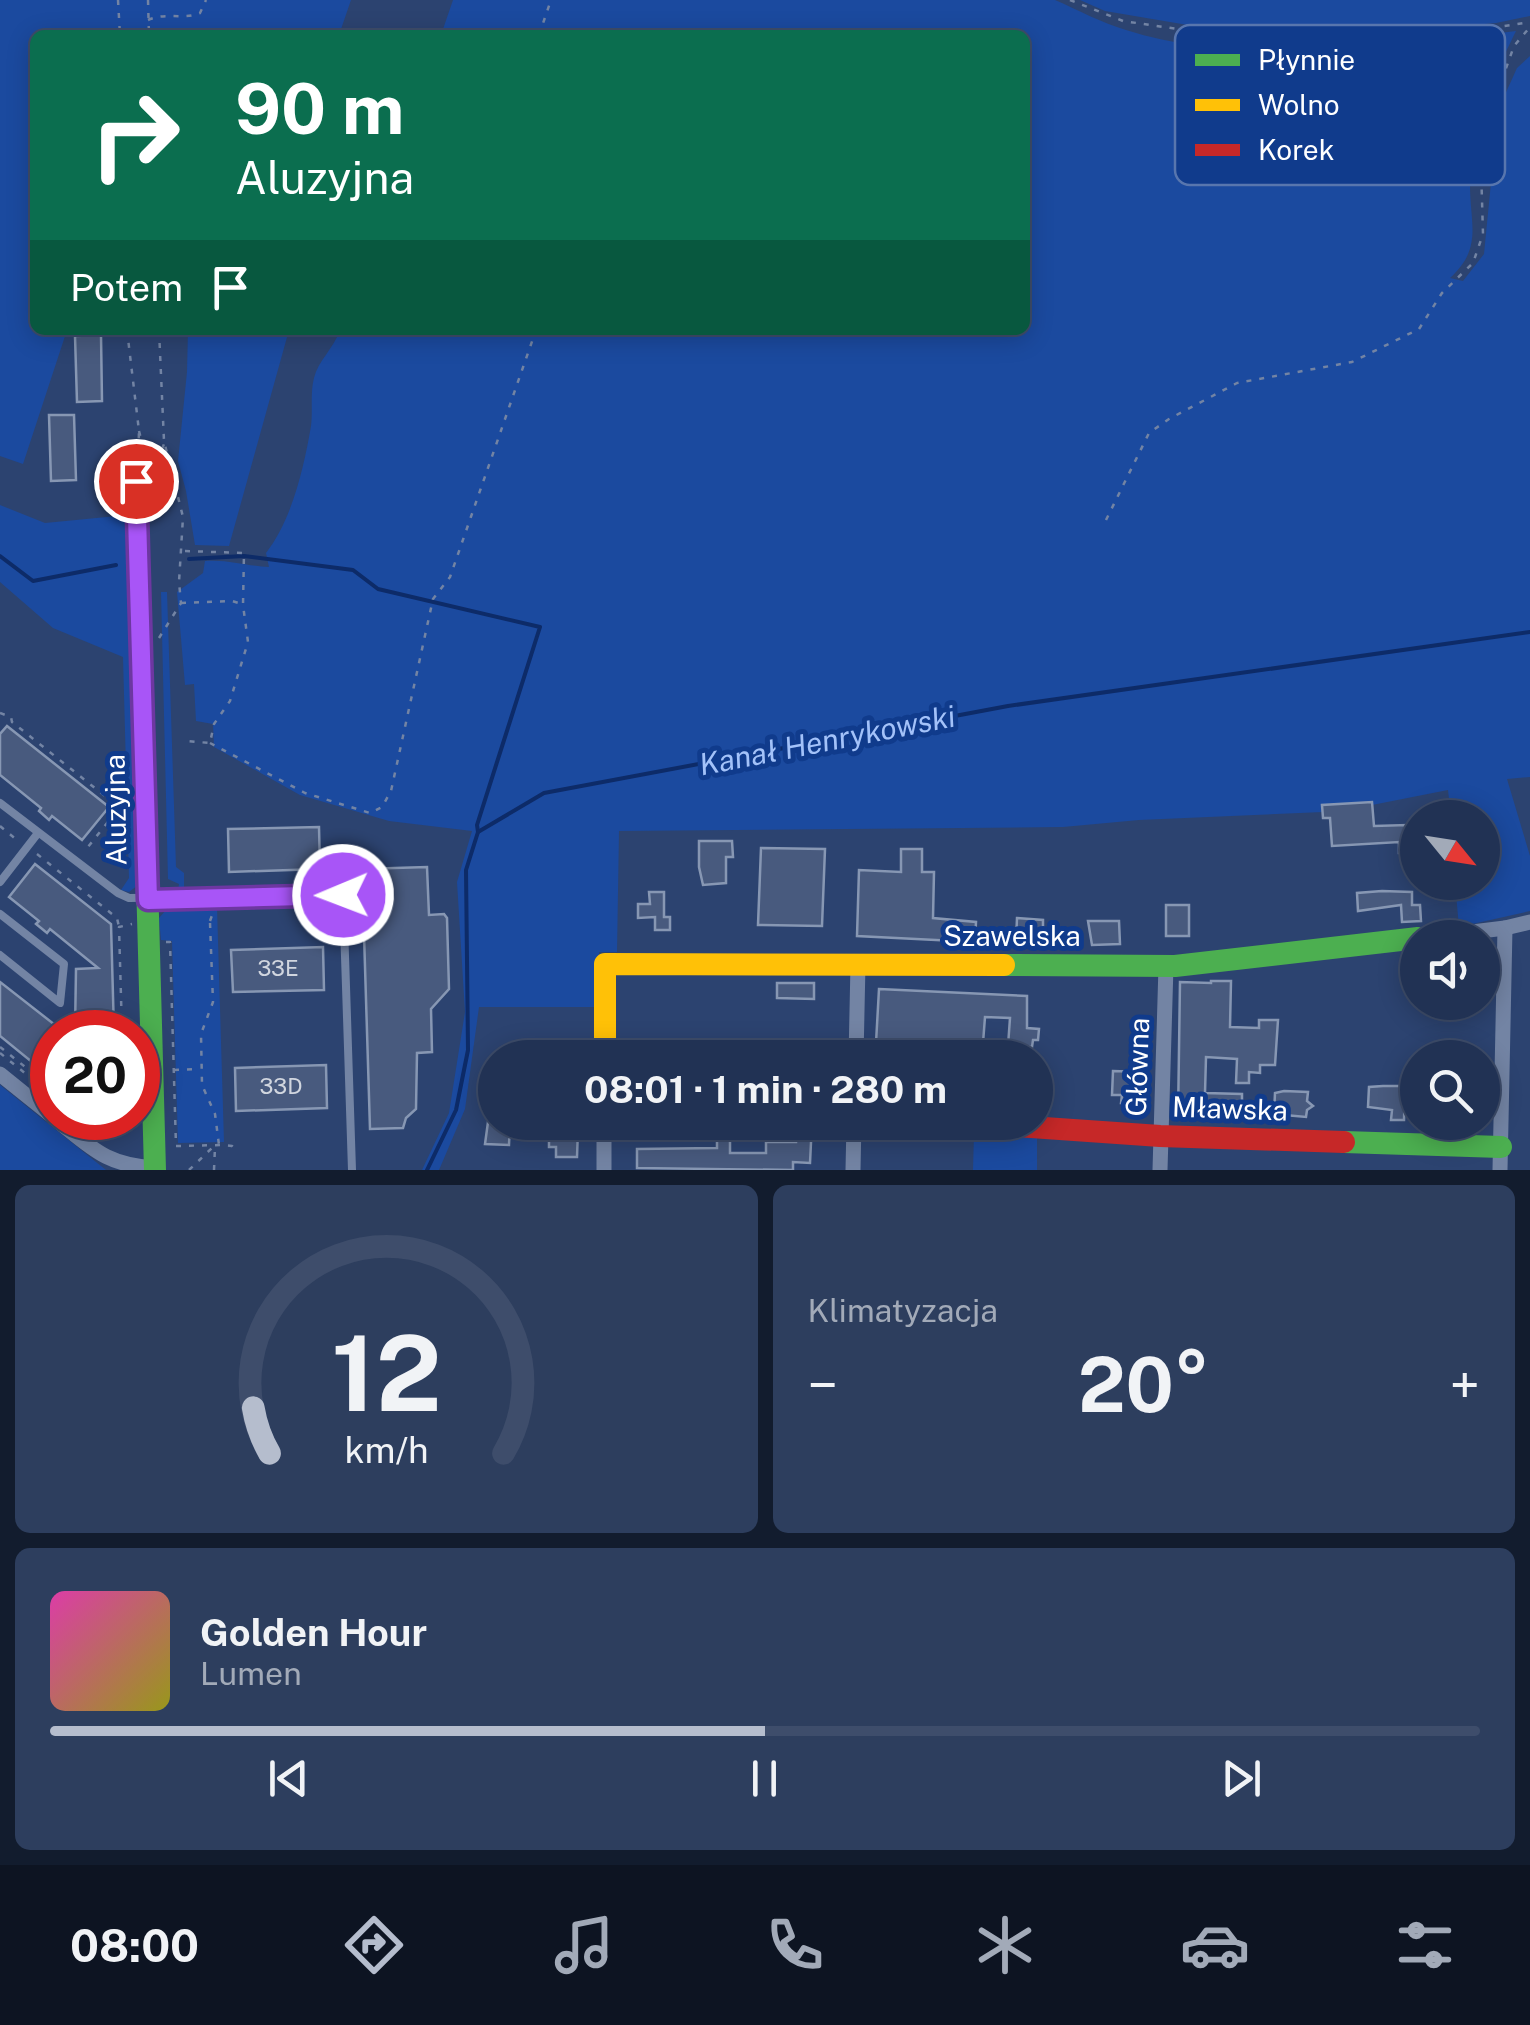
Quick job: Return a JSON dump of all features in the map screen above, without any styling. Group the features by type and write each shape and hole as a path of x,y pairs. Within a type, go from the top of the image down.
{"street":[{"name":"Aluzyjna","path":"136,481 148,900 146,1010"},
{"name":"Szawelska","path":"1500,929 1530,922"},
{"path":"1500,1159 1505,928"},
{"name":"Szawelska","path":"604,1040 605,964 1166,966 1400,940"},
{"path":"856,1040 858,964"},
{"name":"Główna","path":"1160,1170 1166,966"},
{"path":"0,1074 30,1098"},
{"name":"Mławska","path":"1053,1129 1500,1159"},
{"path":"82,1140 110,1161 155,1169"},
{"name":"Aluzyjna","path":"151,1140 155,1169"},
{"path":"604,1140 604,1170"},
{"path":"853,1170 854,1140"}],"lane":[{"path":"0,802 129,898 343,895 352,1170"},
{"path":"0,882 38,833"},
{"path":"0,914 64,964 60,1004 0,955"}],"path":[{"path":"118,0 120,30"},
{"path":"148,0 149,30"},
{"path":"148,20 172,14 187,18 200,13 206,0"},
{"path":"541,30 551,0"},
{"path":"1070,0 1123,21 1175,29"},
{"path":"1505,27 1530,24"},
{"path":"1505,71 1514,46 1530,24"},
{"path":"1106,520 1149,434 1169,419 1236,383 1352,362 1419,328 1442,293 1472,263 1483,234 1482,185"},
{"path":"127,335 139,431 150,480 164,442"},
{"path":"159,335 164,442 183,517 181,602 159,638"},
{"path":"186,741 210,743 305,793 370,813 382,807 391,791 433,598 450,577 534,335"},
{"path":"136,481 139,431"},
{"path":"182,551 244,553 243,604 248,642 230,701 214,724 210,743"},
{"path":"181,602 243,604"},
{"path":"0,712 11,716 12,722 116,804 115,813 82,855"},
{"path":"0,826 117,918 121,1010"},
{"path":"98,902 107,885"},
{"path":"214,1170 215,1114 202,1085 201,1034 213,1002 210,921 216,905"},
{"path":"206,914 210,921"},
{"path":"119,927 141,924"},
{"path":"158,942 170,942 176,1146"},
{"path":"120,970 130,970"},
{"path":"121,999 131,999"},
{"path":"0,1047 30,1071"},
{"path":"0,1053 30,1078"},
{"path":"174,1070 202,1069"},
{"path":"188,1170 217,1145"},
{"path":"168,1146 232,1146 236,1151"}],"shaded area":[{"path":"0,0 351,0 341,30 30,30 30,335 65,335 23,464 0,456"},
{"path":"453,0 1055,0 1117,27 1175,42 1175,185 1470,185 1471,246 1450,278 1463,281 1484,254 1491,185 1505,185 1505,95 1517,68 1530,56 1530,777 1507,779 1530,856 1530,911 1490,920 1458,920 1457,900 1500,900 1500,800 1449,800 1448,790 1372,805 1323,805 1323,812 1063,827 619,831 617,952 599,952 597,1007 479,1007 465,1109 439,1170 422,1170 449,1113 465,1012 457,882 472,831 389,821 300,795 214,747 213,724 196,721 194,684 185,685 177,592 203,573 205,561 269,567 266,553 290,509 305,458 314,378 338,335 1030,335 1030,30 443,30"},
{"path":"1080,0 1530,0 1530,16 1474,25 1188,25 1105,11"},
{"path":"1516,31 1505,54 1505,32"},
{"path":"188,335 288,335 229,546 195,545 178,461"},
{"path":"0,505 45,523 117,516 118,510 128,512 138,885 129,892 121,890 129,878 123,657 53,628 0,582"},
{"path":"161,592 167,592 176,867 184,873 184,890 178,890 179,884 168,879"},
{"path":"217,907 224,1142 178,1143 172,941 161,940 159,918 167,909"},
{"path":"0,1085 30,1109 30,1140 69,1140 106,1170 0,1170"},
{"path":"974,1140 1037,1140 1037,1170 973,1170"}],"building":[{"path":"101,335 102,401 77,402 75,336"},
{"path":"49,415 74,415 76,480 51,481"},
{"path":"7,726 109,807 82,840 52,816 49,820 39,811 41,808 0,775 0,734"},
{"path":"1372,802 1374,826 1400,825 1400,853 1399,842 1332,846 1330,818 1323,818 1322,805"},
{"path":"319,827 320,869 229,872 228,829"},
{"path":"699,841 732,841 733,857 726,857 726,883 703,885"},
{"path":"761,848 825,849 822,926 758,925"},
{"path":"901,849 922,849 922,872 934,872 933,918 976,922 975,942 857,936 859,870 901,872"},
{"path":"35,864 111,924 113,1010 75,1010 76,969 98,968 50,929 47,933 36,924 39,921 9,897"},
{"path":"427,867 429,915 444,914 447,918 449,989 431,1009 432,1052 417,1053 416,1109 406,1118 403,1128 370,1129 362,869"},
{"path":"649,892 664,892 664,917 670,917 670,930 655,930 655,917 638,918 638,904 650,904"},
{"path":"1400,892 1400,900 1420,905 1421,920 1402,920 1401,905 1358,911 1357,893"},
{"path":"1166,905 1189,905 1189,936 1166,936"},
{"path":"1017,918 1043,920 1043,935 1038,934 1037,942 1016,941"},
{"path":"1088,921 1119,921 1120,944 1092,945"},
{"path":"323,947 324,990 233,992 231,950"},
{"path":"1231,981 1230,1027 1259,1028 1259,1020 1278,1020 1275,1065 1260,1065 1260,1073 1249,1072 1249,1083 1236,1083 1237,1059 1206,1057 1205,1093 1242,1094 1242,1115 1205,1113 1205,1119 1178,1118 1180,982"},
{"path":"0,982 36,1010 30,1010 30,1060 0,1036"},
{"path":"777,983 814,983 814,999 777,998"},
{"path":"879,989 1027,996 1027,1028 1039,1029 1038,1040 1008,1040 1010,1018 985,1017 983,1040 876,1040"},
{"path":"326,1065 327,1108 236,1111 235,1068"},
{"path":"1113,1071 1140,1072 1139,1104 1121,1103 1122,1095 1112,1095"},
{"path":"1400,1086 1400,1120 1391,1120 1392,1110 1368,1107 1369,1087"},
{"path":"1308,1092 1307,1101 1313,1106 1306,1117 1274,1114 1275,1093"},
{"path":"486,1140 509,1140 509,1145 485,1144"},
{"path":"549,1140 578,1140 577,1157 556,1157 556,1147 549,1147"},
{"path":"717,1140 730,1140 730,1153 766,1153 766,1142 811,1140 810,1163 793,1162 793,1170 637,1168 637,1149 717,1148"}],"waterway":[{"path":"0,556 33,581 116,565"},
{"path":"189,559 244,556 353,570 378,589 540,627 478,832"},
{"name":"Kanał Henrykowski","path":"427,1170 456,1110 468,1050 466,870 478,832 544,793 1008,706 1530,632"}],"traffic: fast":[{"path":"136,481 155,1170"},
{"path":"1004,965 1175,966 1400,940"},
{"path":"1344,1142 1501,1147"}],"traffic: slow":[{"path":"605,1040 605,964 1004,965"}],"traffic: jam":[{"path":"1053,1129 1344,1142"}],"route":[{"path":"136,481 148,900 343,895"}]}
